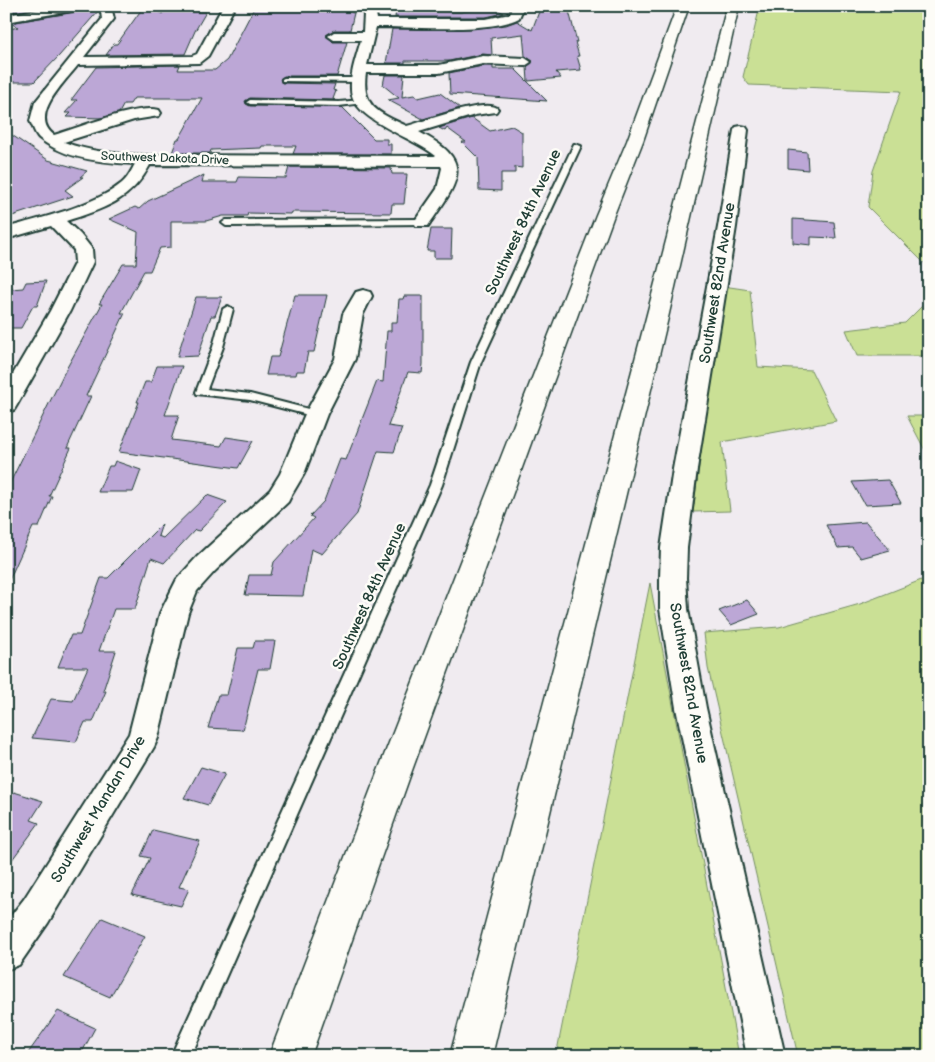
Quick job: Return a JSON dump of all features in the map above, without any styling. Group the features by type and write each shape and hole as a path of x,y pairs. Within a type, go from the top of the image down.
{"highway":[{"path":"290,1056 396,767 604,215 634,141 683,6"},
{"path":"471,1056 660,308 733,6"},
{"path":"658,73 663,25"}],"street":[{"path":"6,20 82,6"},
{"path":"105,6 108,19 36,112 38,128 51,141 132,116 154,113"},
{"path":"75,61 195,60 202,56 229,6"},
{"path":"361,6 370,14 369,30 359,74 357,93 361,102 381,119 438,148 450,168 448,184 422,222"},
{"path":"334,36 369,30 507,20 515,16 518,6"},
{"path":"359,74 439,68 483,60 525,62"},
{"path":"406,131 474,110 491,109"},
{"name":"Southwest 82nd Avenue","path":"741,130 727,227 685,469 674,548 673,578 674,609 691,708 766,1056"},
{"name":"Southwest Dakota Drive","path":"51,141 79,153 97,157 145,160 447,161"},
{"path":"6,234 116,196 128,186 145,160"},
{"path":"6,405 60,312 84,262 83,250 74,238 53,219"},
{"name":"Southwest Mandan Drive","path":"6,952 36,911 143,738 174,613 186,586 206,564 279,496 292,474 316,414 345,359 354,314 363,296"}],"lane":[{"path":"284,80 359,74"},
{"path":"250,102 339,104 361,102"},
{"name":"Southwest 84th Avenue","path":"181,1056 432,494 476,362 577,146"},
{"path":"226,223 422,222"},
{"path":"228,309 218,347 201,392 250,397 316,414"}],"green space":[{"path":"760,6 929,6 929,268 868,207 873,171 901,91 749,85 743,77"},
{"path":"723,286 750,290 758,367 811,370 836,421 722,442 730,511 693,512"},
{"path":"929,299 929,356 857,356 846,330 905,323"},
{"path":"907,416 929,416 929,458"},
{"path":"929,577 929,1056 798,1056 708,668 704,633 779,627 860,604"},
{"path":"650,583 739,1056 556,1056"}],"building":[{"path":"6,6 48,6 6,13"},
{"path":"89,6 98,6 99,10 34,82 6,82 6,30 18,27 10,23 82,11"},
{"path":"144,6 153,6 162,14 164,12 206,12 185,54 106,55 114,44 117,44"},
{"path":"255,6 338,6 354,13 350,30 334,30 326,35 333,42 347,42 337,76 284,76 280,79 282,83 335,84 333,90 336,91 333,99 335,100 250,98 245,101 246,104 250,106 342,107 374,139 387,139 387,144 391,144 391,154 293,154 296,146 262,146 261,148 211,150 210,153 172,153 177,139 179,139 202,98 134,98 130,104 124,104 119,113 101,118 67,117 71,113 65,113 77,100 71,100 96,67 180,65 178,70 215,70 227,60"},
{"path":"492,7 504,13 486,17 395,17 396,11 461,12"},
{"path":"540,9 569,11 577,42 575,42 581,70 556,72 561,78 528,81 527,67 533,61 525,56 523,34 491,38 492,55 483,54 449,61 386,63 392,29 470,29 506,25 517,21 532,30"},
{"path":"483,66 493,66 493,69 515,69 547,101 450,94 449,73"},
{"path":"385,75 404,75 402,97 414,95 418,98 440,93 460,108 423,119 388,100 399,98 383,85"},
{"path":"472,118 490,131 512,126 522,132 522,168 515,167 515,173 501,173 501,191 479,190 478,158 462,142 466,142 447,128 445,131 439,128"},
{"path":"6,131 48,160 87,171 80,177 83,177 65,190 73,196 6,218"},
{"path":"788,150 807,152 808,170 788,168"},
{"path":"289,167 391,168 392,174 407,174 404,204 392,204 391,213 248,213 247,216 223,216 206,221 171,221 171,247 160,248 150,271 144,271 121,313 125,313 86,396 91,396 67,448 71,448 49,496 52,496 39,527 33,527 6,587 6,491 64,373 102,304 99,304 123,264 136,264 138,232 109,219 135,207 139,209 148,201 204,175 202,182 237,182 239,177 286,178"},
{"path":"793,219 834,222 836,238 811,237 811,245 793,243"},
{"path":"431,229 452,229 451,258 434,258 434,251 427,251"},
{"path":"46,281 37,306 33,306 21,328 6,328 6,300 11,289 23,288 26,282"},
{"path":"295,295 327,295 314,352 308,352 304,371 297,371 296,375 266,375 270,357 278,357"},
{"path":"404,296 423,296 423,364 422,373 408,372 388,426 402,428 394,452 378,451 357,514 322,554 311,549 303,596 245,595 249,575 271,575 274,562 314,518 310,516 324,501 340,459 346,460 377,381 383,382 387,331 391,331 391,322 397,322 399,299 403,299"},
{"path":"196,297 222,297 215,316 211,316 198,356 177,357"},
{"path":"157,366 182,366 165,415 179,415 171,440 221,446 226,437 253,441 238,468 119,452 145,382 151,382"},
{"path":"115,461 141,470 133,492 98,492 109,466 113,466"},
{"path":"888,480 901,503 865,505 852,482"},
{"path":"207,495 227,502 199,531 195,530 164,563 151,558 135,609 114,609 99,651 116,651 103,691 106,691 93,722 85,722 76,742 32,738 51,699 73,701 88,667 58,667 71,635 80,635 101,578 108,578 162,524 158,536 163,538"},
{"path":"866,522 890,550 861,558 852,547 838,548 826,525"},
{"path":"747,600 759,614 731,625 719,611"},
{"path":"255,641 275,641 270,669 258,669 243,730 208,728 218,695 227,695 238,648 253,648"},
{"path":"201,767 225,774 208,805 184,798"},
{"path":"14,792 43,801 31,820 39,823 6,868 6,803"},
{"path":"153,830 200,841 179,887 189,889 181,906 132,895 150,858 141,856"},
{"path":"102,918 145,936 110,997 64,977"},
{"path":"58,1011 95,1028 80,1056 26,1056"}]}
